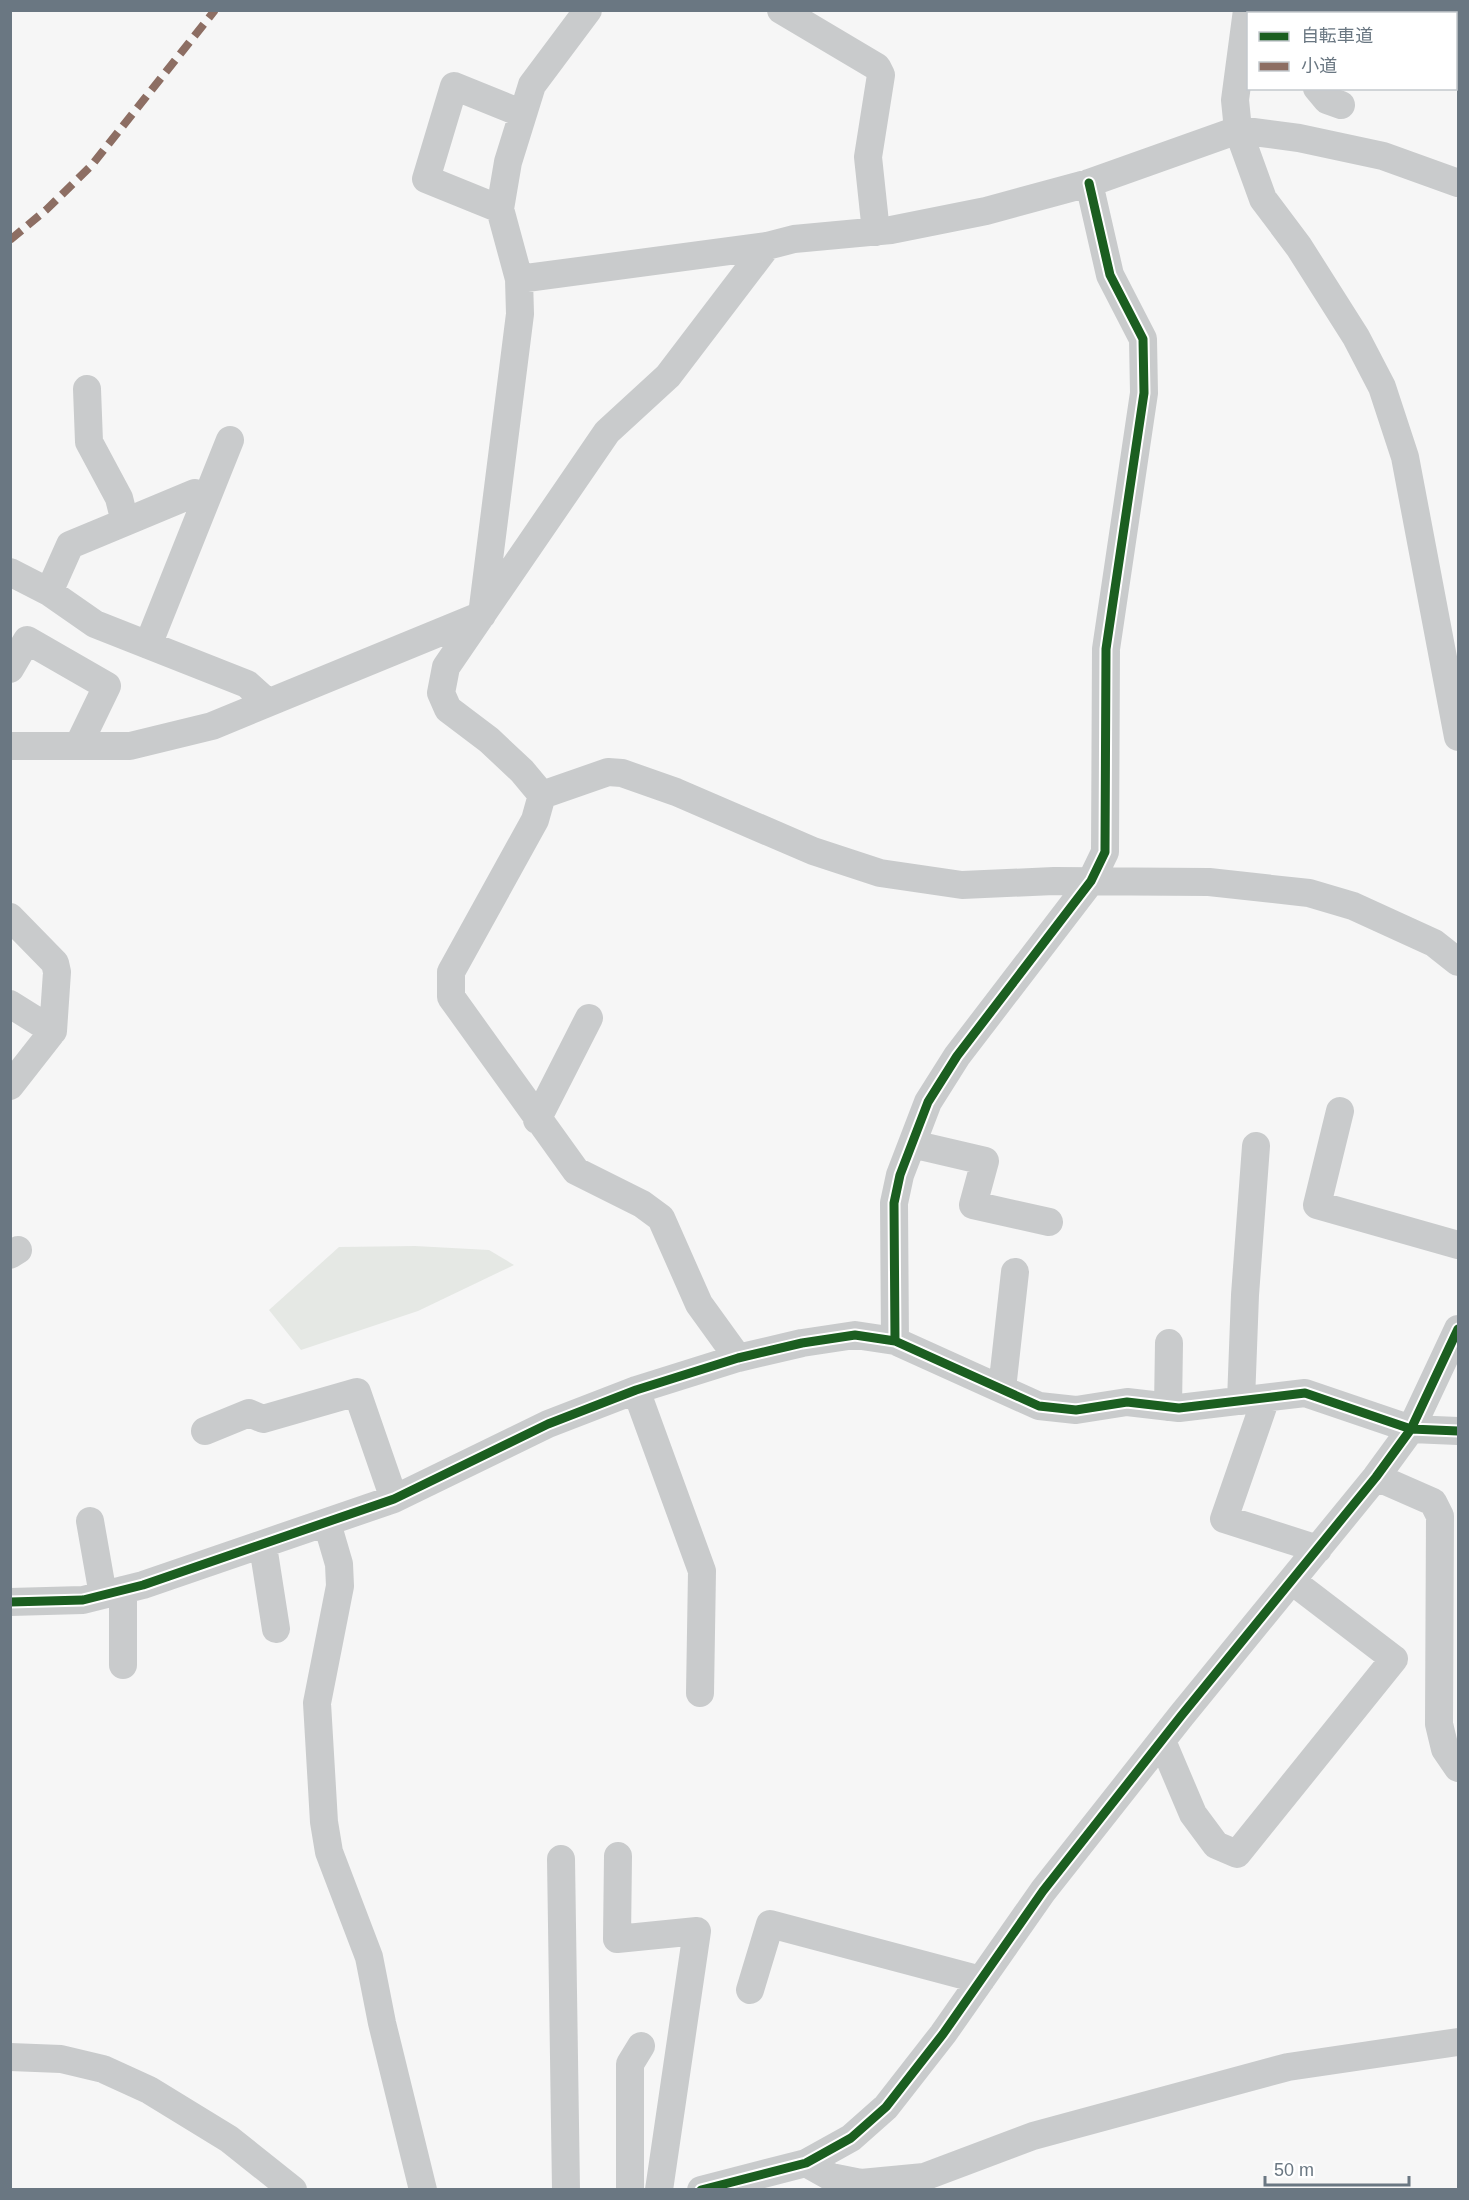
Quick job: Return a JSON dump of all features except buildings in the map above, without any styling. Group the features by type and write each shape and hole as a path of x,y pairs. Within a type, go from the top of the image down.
{"street":[{"path":"482,615 520,314 519,279 500,209 508,162 532,85 588,10"},
{"path":"781,10 877,67 881,75 868,157 876,232"},
{"path":"1247,10 1235,100 1238,130 1263,199 1299,247 1356,337 1382,387 1405,457 1458,736"},
{"path":"500,209 426,179 454,86 523,114"},
{"path":"1319,90 1327,100 1341,105"},
{"path":"519,279 767,246 794,239 876,232 986,211 1089,183 1238,130 1299,138 1383,156 1458,183"},
{"path":"895,1341 894,1203 900,1175 928,1102 957,1056 1091,881 1105,852 1106,649 1144,393 1143,339 1110,275 1089,183"},
{"path":"542,795 522,771 489,740 448,709 441,693 446,667 607,432 668,376 767,246"},
{"path":"87,389 89,442 118,498 125,522"},
{"path":"148,645 230,440"},
{"path":"49,592 70,545 195,494 207,497"},
{"path":"10,572 49,592 95,624 247,684 267,702"},
{"path":"10,746 130,746 212,726 482,615"},
{"path":"10,669 27,640 107,686 78,746"},
{"path":"542,795 608,772 622,773 676,792 813,851 880,873 962,885 1091,881 1209,882 1309,893 1353,906 1434,943 1458,962"},
{"path":"542,795 535,820 451,972 451,997 537,1120 576,1171 642,1204 661,1218 699,1304 738,1358"},
{"path":"10,917 55,963 57,972 53,1031 10,1086"},
{"path":"10,1004 53,1031"},
{"path":"537,1120 589,1018"},
{"path":"1340,1112 1317,1205 1458,1245"},
{"path":"912,1144 985,1161 973,1205 1049,1222"},
{"path":"1256,1146 1245,1294 1253,1399 1224,1519 1318,1549"},
{"path":"1002,1389 1015,1272"},
{"path":"701,2190 807,2163 851,2138 886,2107 943,2034 1043,1891 1376,1477 1411,1429 1458,1329"},
{"path":"10,1602 19,1604 82,1600 113,1593 263,1546 394,1499 548,1424 636,1390 738,1358 802,1343 855,1335 895,1341 1039,1406 1076,1410 1127,1402 1179,1408 1305,1393 1411,1429 1458,1431"},
{"path":"1168,1407 1169,1343"},
{"path":"636,1390 702,1571 700,1693"},
{"path":"205,1431 249,1413 263,1419 357,1392 394,1499"},
{"path":"1376,1477 1433,1502 1440,1516 1439,1724 1445,1749 1458,1768"},
{"path":"90,1521 113,1593 123,1665"},
{"path":"327,1523 339,1564 340,1586 317,1703 324,1821 329,1852 369,1957 382,2023 423,2190"},
{"path":"263,1546 276,1629"},
{"path":"1162,1741 1193,1814 1216,1845 1238,1854 1394,1659 1292,1581"},
{"path":"618,1856 617,1939 697,1931 659,2190"},
{"path":"561,1859 566,2190"},
{"path":"750,1990 770,1924 981,1980"},
{"path":"807,2163 831,2177 878,2186 924,2177 1032,2136 1288,2067 1458,2042"},
{"path":"630,2190 630,2064 641,2046"},
{"path":"10,2057 61,2060 103,2068 148,2090 229,2139 293,2190"}],"shaded area":[{"path":"415,1246 489,1250 514,1265 418,1311 301,1350 269,1310 339,1247"}],"marked path":[{"path":"10,240 46,210 91,166 215,10"}],"cycle path":[{"path":"895,1341 894,1203 900,1175 928,1102 957,1056 1091,881 1105,852 1106,649 1144,393 1143,339 1110,275 1089,183"},
{"path":"701,2190 806,2163 851,2138 886,2107 943,2034 1043,1891 1181,1716 1376,1477 1411,1429 1458,1329"},
{"path":"10,1602 83,1600 143,1585 394,1499 548,1424 636,1390 738,1358 802,1343 855,1335 895,1341 1039,1406 1076,1410 1127,1402 1179,1408 1305,1393 1411,1429 1458,1431"}]}
